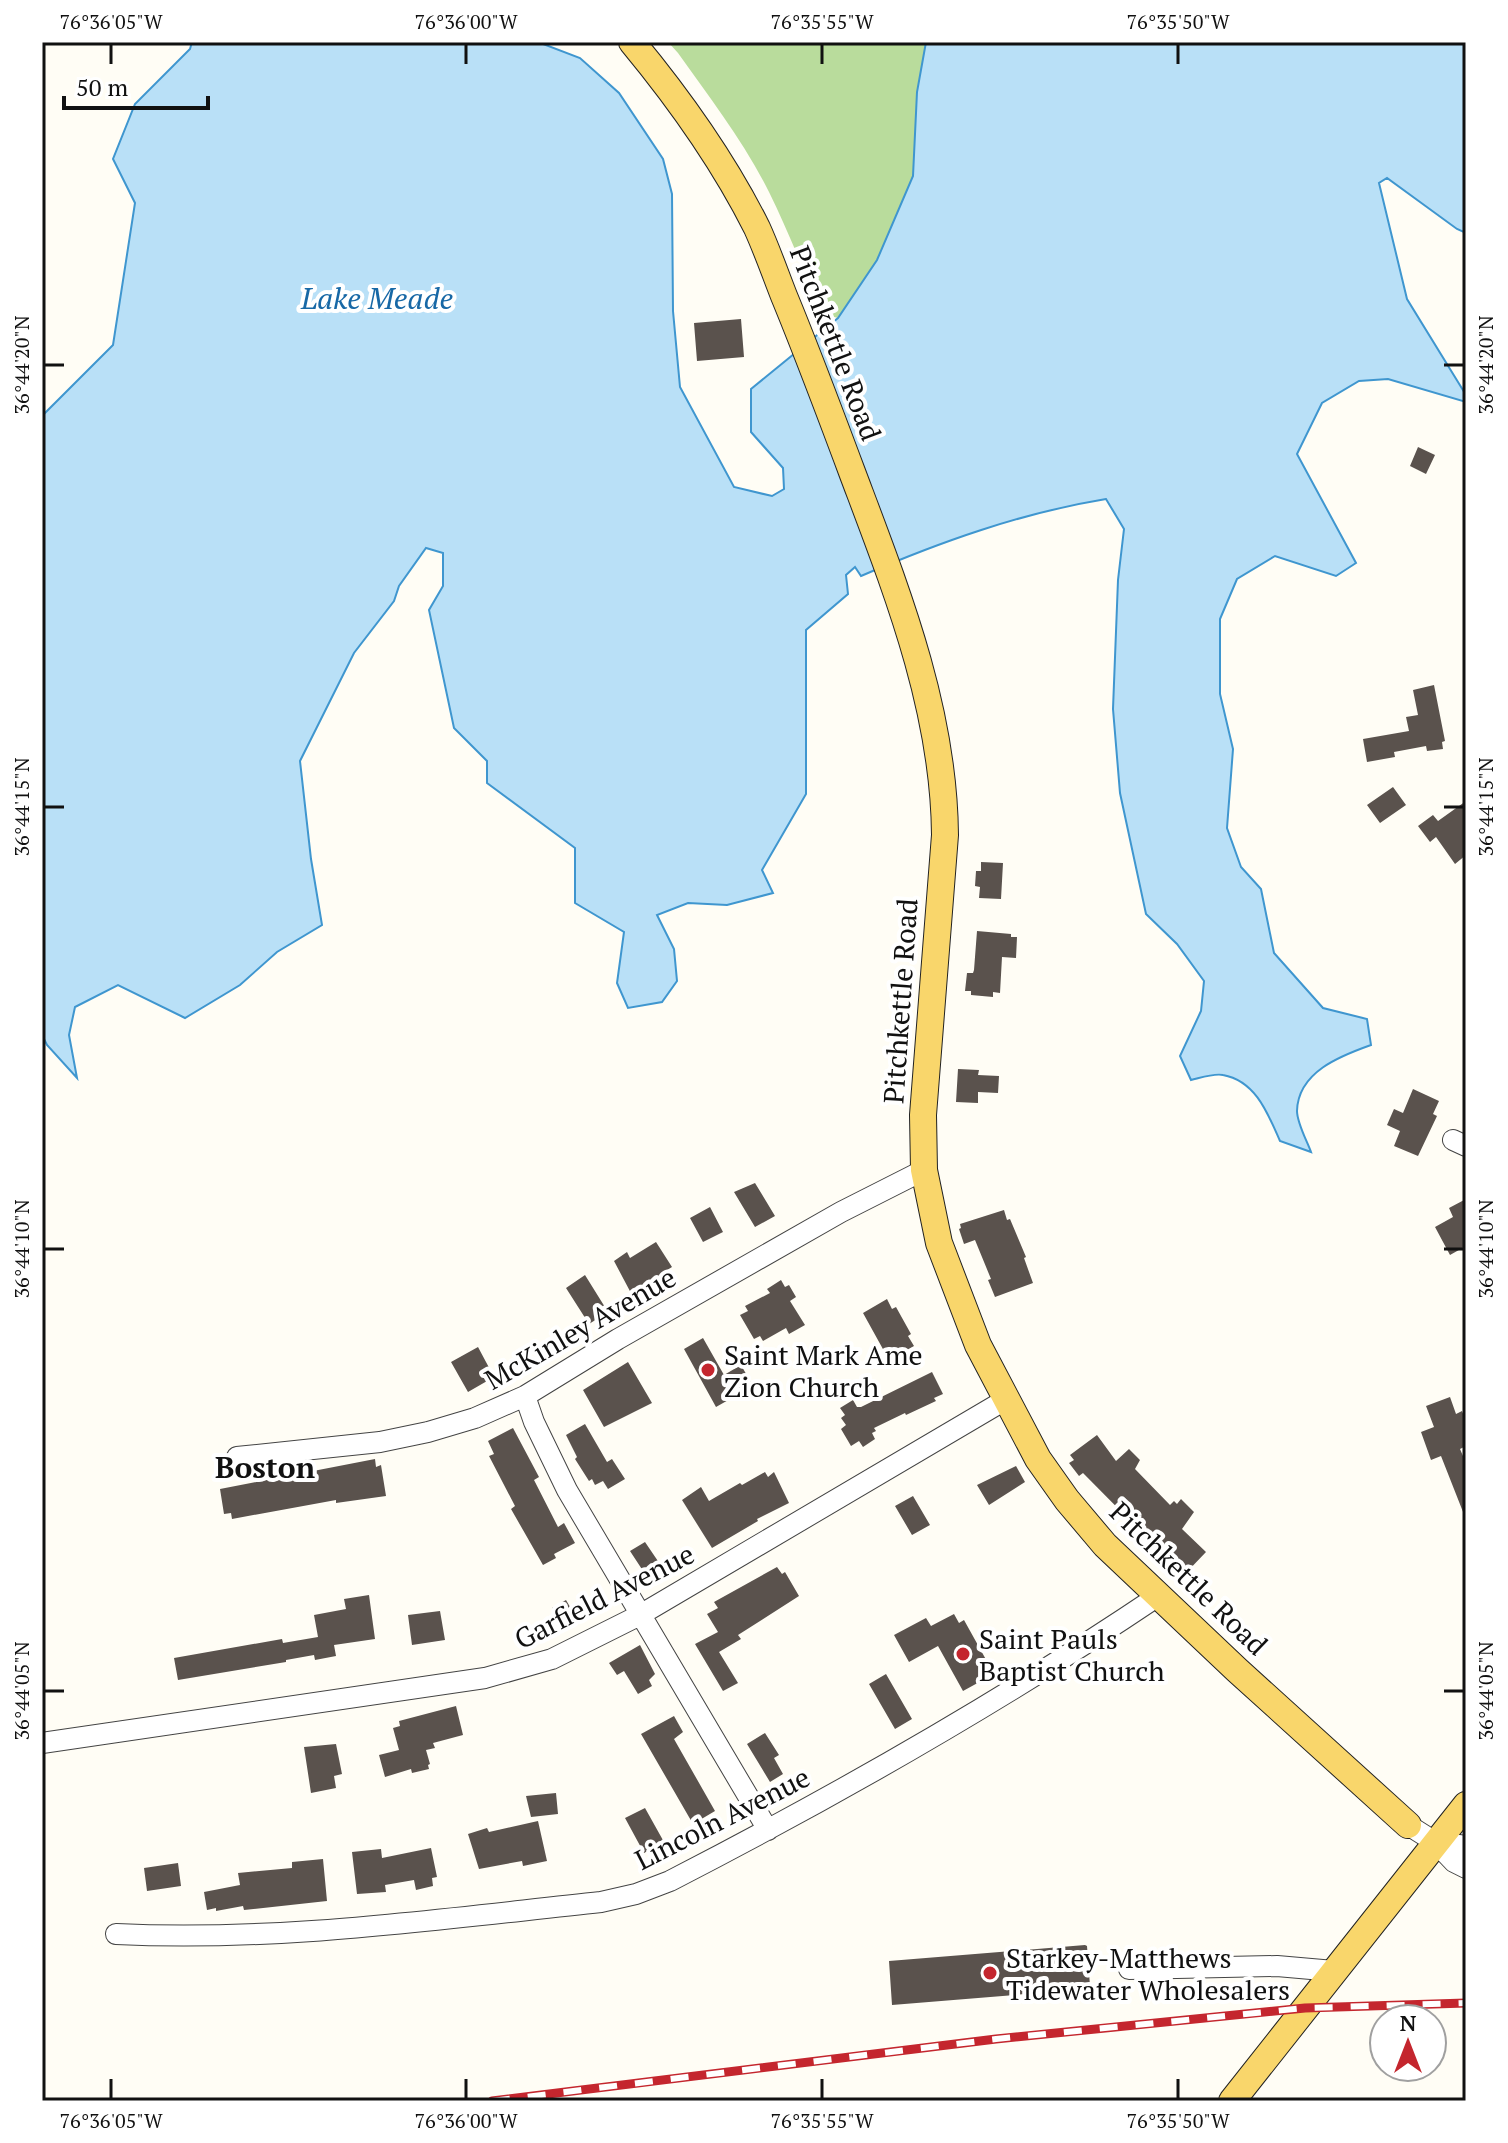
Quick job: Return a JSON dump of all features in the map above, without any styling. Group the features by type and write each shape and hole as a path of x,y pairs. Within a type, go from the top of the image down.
{"main road":[{"name":"Pitchkettle Road","path":"632,42 675,96 729,176 758,230 891,575 930,710 940,751 945,792 945,835 923,1115 924,1170 939,1243 978,1345 1038,1459 1105,1545 1408,1825"},
{"path":"1232,2101 1466,1805"}],"street":[{"name":"McKinley Avenue","path":"237,1457 380,1442 475,1418 525,1396 618,1339 841,1212 924,1170"},
{"path":"525,1396 567,1490 768,1830"},
{"name":"Garfield Avenue","path":"42,1743 485,1678 552,1659 640,1615 1005,1400"},
{"name":"Lincoln Avenue","path":"116,1934 249,1936 601,1902 636,1894 670,1881 768,1830 947,1727 1158,1596"},
{"name":"Pitchkettle Road","path":"1408,1825 1435,1842 1454,1862 1466,1868"},
{"path":"1435,1842 1466,1846"},
{"path":"1129,1969 1277,1966 1334,1971"}],"green space":[{"path":"668,42 926,42 917,92 913,176 877,260 838,318 826,315 749,156"}],"water":[{"name":"Lake Meade","path":"192,42 538,42 580,58 619,93 663,159 672,194 673,311 680,387 734,487 772,496 784,489 783,468 751,432 751,389 838,318 877,260 913,176 917,92 926,42 1466,42 1466,233 1387,178 1379,183 1407,299 1466,395 1466,402 1388,379 1359,381 1322,403 1297,454 1356,563 1336,576 1275,556 1237,579 1220,619 1220,694 1233,749 1227,828 1241,867 1261,889 1274,953 1323,1008 1367,1019 1371,1045 1334,1060 1313,1076 1299,1097 1297,1116 1311,1152 1280,1141 1259,1100 1244,1084 1219,1075 1191,1080 1180,1056 1201,1011 1204,981 1177,944 1146,914 1120,793 1113,709 1118,580 1124,529 1106,499 1012,521 951,540 861,576 855,567 846,575 848,594 806,630 806,794 762,870 773,893 727,905 688,903 657,915 674,949 677,981 662,1002 628,1008 617,983 624,932 575,903 575,848 487,783 487,761 454,728 429,610 443,586 443,553 426,548 399,586 394,601 354,653 300,761 322,925 277,952 240,985 185,1018 118,985 75,1007 69,1035 77,1078 47,1045 42,1035 42,416 113,345 135,203 113,159 135,104 190,49"}],"building":[{"path":"741,319 744,357 697,361 694,323"},
{"path":"1418,447 1435,455 1426,474 1410,466"},
{"path":"1434,685 1445,741 1442,742 1443,749 1427,751 1426,746 1394,752 1395,757 1367,762 1363,739 1409,731 1406,717 1418,715 1413,690"},
{"path":"1393,787 1406,805 1380,823 1367,805"},
{"path":"1466,801 1466,855 1455,864 1436,837 1430,842 1418,826 1433,815 1438,821"},
{"path":"981,862 1003,863 1001,899 979,898 980,887 975,886 976,871 981,871"},
{"path":"977,931 1017,937 1016,958 1002,957 1000,993 993,992 993,997 971,995 971,991 965,991 967,973 974,970"},
{"path":"958,1069 979,1070 978,1075 999,1076 998,1093 978,1092 978,1103 956,1102"},
{"path":"1413,1089 1439,1101 1433,1114 1437,1116 1418,1156 1394,1146 1400,1131 1387,1125 1394,1109 1403,1113"},
{"path":"755,1183 775,1216 755,1227 734,1192"},
{"path":"1466,1199 1466,1246 1450,1255 1435,1227 1453,1217 1449,1208"},
{"path":"710,1207 723,1232 703,1242 690,1218"},
{"path":"1004,1210 1026,1257 1033,1283 995,1297 975,1240 964,1244 959,1229 960,1224"},
{"path":"656,1242 672,1267 659,1275 661,1278 632,1295 614,1261 627,1252 630,1258"},
{"path":"585,1275 608,1312 589,1324 566,1288"},
{"path":"781,1280 785,1287 789,1285 796,1297 790,1301 805,1325 789,1334 786,1328 763,1341 760,1336 754,1339 740,1315 748,1311 745,1306 770,1293 767,1289"},
{"path":"887,1299 892,1309 896,1307 914,1346 889,1360 863,1313"},
{"name":"Saint Mark Ame Zion Church","path":"703,1338 724,1375 741,1365 753,1386 716,1407 684,1349"},
{"path":"478,1347 494,1377 468,1392 451,1362"},
{"path":"628,1362 652,1403 604,1427 583,1390"},
{"path":"932,1372 943,1394 934,1398 936,1401 874,1428 876,1431 872,1433 875,1439 863,1447 859,1441 851,1446 841,1429 846,1425 840,1408 853,1400 857,1407 861,1407"},
{"path":"1450,1397 1456,1414 1462,1411 1466,1421 1466,1446 1460,1449 1466,1463 1465,1517 1441,1456 1431,1460 1421,1432 1434,1427 1426,1406"},
{"path":"585,1424 607,1462 612,1459 625,1479 608,1489 603,1481 595,1485 592,1479 589,1481 575,1459 577,1457 566,1435"},
{"path":"513,1428 539,1477 534,1480 558,1527 564,1523 575,1543 554,1554 556,1558 543,1565 511,1509 515,1506 489,1456 494,1454 488,1441"},
{"path":"1097,1435 1116,1461 1129,1449 1140,1460 1135,1469 1170,1505 1174,1501 1177,1504 1181,1499 1194,1512 1182,1529 1206,1552 1184,1575 1083,1473 1079,1476 1069,1463 1074,1460 1070,1455"},
{"path":"375,1459 376,1467 381,1465 386,1496 336,1503 336,1500 232,1519 231,1513 224,1514 220,1489"},
{"path":"1016,1466 1025,1482 989,1505 977,1485"},
{"path":"765,1472 768,1477 774,1472 789,1503 712,1548 682,1500 701,1487 709,1501"},
{"path":"913,1496 930,1525 912,1535 895,1506"},
{"path":"645,1542 664,1570 649,1580 630,1551"},
{"path":"777,1567 782,1574 785,1572 799,1596 738,1635 741,1639 719,1652 738,1683 723,1691 695,1644 718,1632 707,1614 718,1608 714,1602"},
{"path":"369,1595 375,1639 334,1645 336,1656 315,1660 314,1655 178,1680 174,1658 282,1639 283,1643 318,1637 314,1615 346,1609 344,1599"},
{"path":"566,1600 577,1619 564,1626 552,1608"},
{"path":"440,1611 445,1640 412,1645 408,1615"},
{"name":"Saint Pauls Baptist Church","path":"954,1614 959,1623 964,1620 994,1674 963,1691 938,1646 909,1662 894,1635 926,1618 931,1626"},
{"path":"640,1645 655,1674 649,1680 652,1686 638,1694 624,1671 617,1675 609,1663"},
{"path":"886,1674 912,1719 895,1729 869,1684"},
{"path":"456,1706 463,1735 433,1743 435,1748 426,1750 429,1769 412,1773 411,1769 385,1777 379,1755 399,1750 393,1728 400,1726 399,1721"},
{"path":"674,1716 683,1732 674,1739 715,1811 693,1824 641,1734"},
{"path":"765,1733 779,1755 774,1758 783,1774 770,1782 747,1744"},
{"path":"336,1744 342,1774 334,1776 336,1788 311,1793 304,1747"},
{"path":"556,1793 558,1814 531,1817 526,1796"},
{"path":"645,1808 664,1842 644,1853 625,1818"},
{"path":"538,1821 547,1861 523,1866 522,1861 479,1869 468,1834 487,1828 489,1832"},
{"path":"431,1848 437,1877 432,1878 433,1886 416,1890 414,1880 385,1885 386,1892 357,1894 352,1852 381,1849 382,1858"},
{"path":"323,1859 327,1901 244,1910 243,1906 207,1910 204,1892 240,1885 238,1873 292,1868 292,1862"},
{"path":"178,1863 181,1886 147,1891 144,1868"},
{"name":"Starkey-Matthews Tidewater Wholesalers","path":"1085,1945 1090,1986 1086,1986 1087,1989 892,2005 889,1961"}],"railway":[{"path":"492,2101 996,2039 1305,2008 1466,2003"}],"place":[{"name":"Saint Mark Ame Zion Church","path":"708,1370"},
{"name":"Saint Pauls Baptist Church","path":"963,1654"},
{"name":"Starkey-Matthews Tidewater Wholesalers","path":"990,1973"}],"district":[{"name":"Boston","path":"265,1467"}]}
